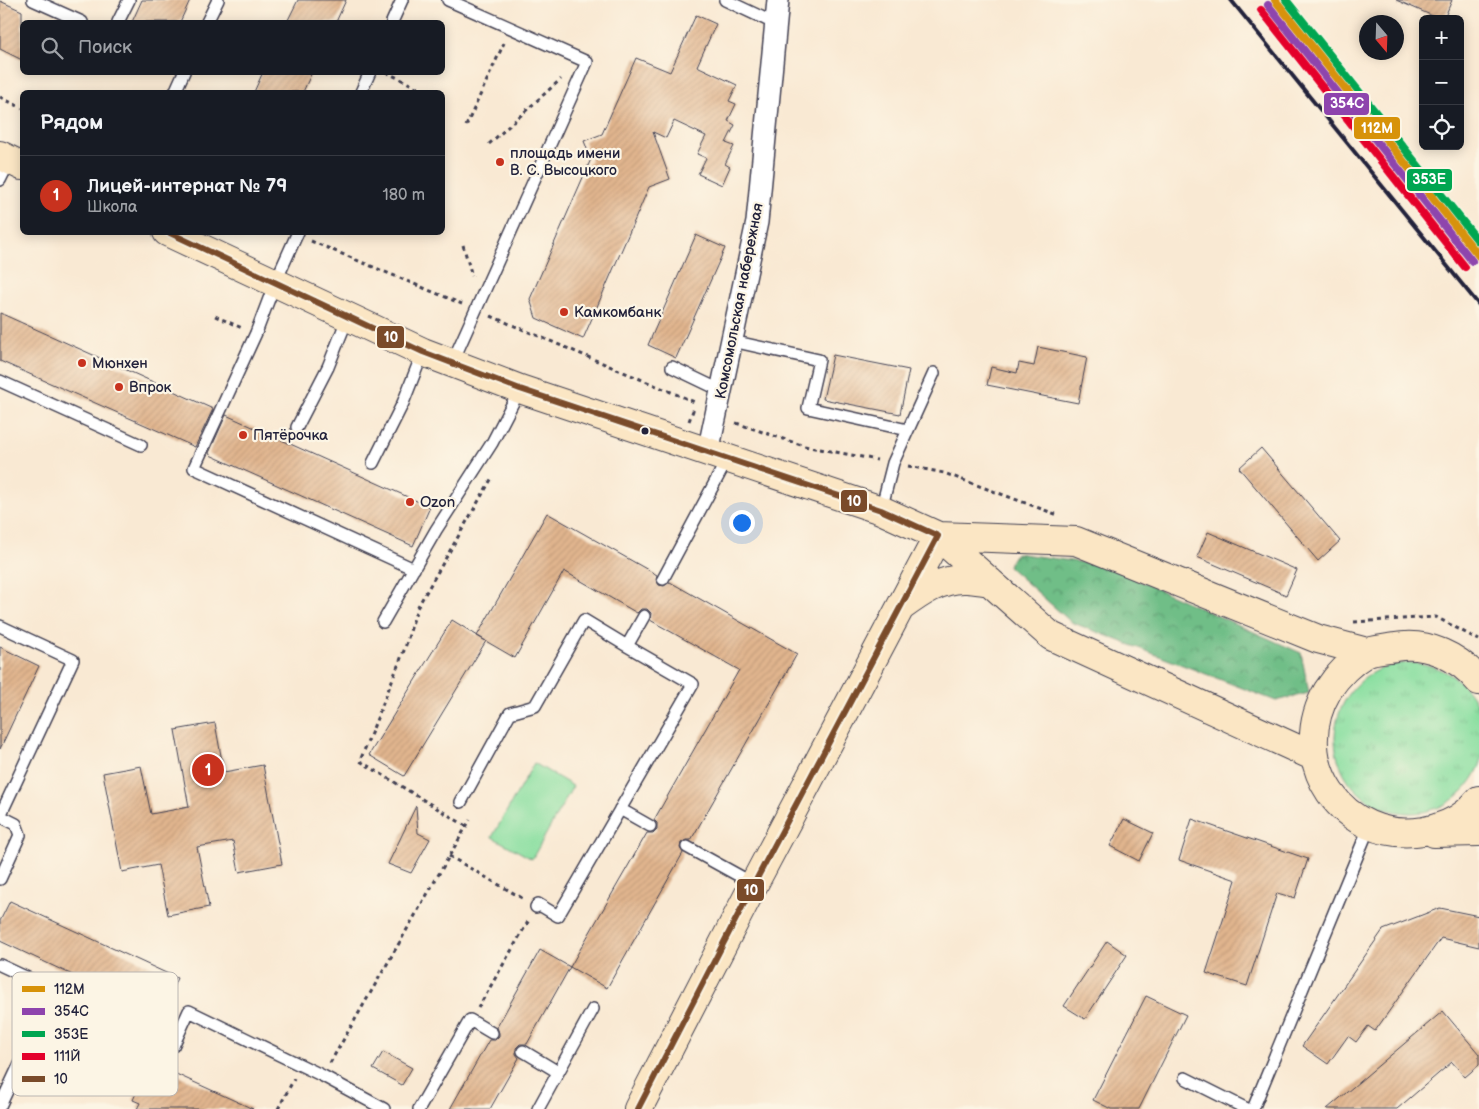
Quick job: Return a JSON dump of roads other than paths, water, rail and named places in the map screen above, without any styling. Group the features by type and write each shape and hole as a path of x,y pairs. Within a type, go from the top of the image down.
{"main road":[{"path":"173,235 423,352 520,389 881,510 938,536 1051,636 1315,757"},
{"path":"638,1109 754,884 938,536"},
{"path":"938,536 1076,541 1318,639 1367,652 1401,646 1423,647 1450,656 1470,669 1479,681"},
{"path":"900,608 921,592 943,582 966,579 990,582"},
{"path":"1367,652 1334,681 1321,703 1314,728 1315,757 1321,778 1332,797 1355,818 1379,829 1407,834 1479,832"},
{"path":"1407,834 1439,828 1465,814 1479,800"}],"street":[{"name":"Комсомольская набережная","path":"718,455 722,391 758,222 778,0"}],"lane":[{"path":"33,0 78,20"},
{"path":"119,20 129,0"},
{"path":"208,20 218,0"},
{"path":"393,20 402,0"},
{"path":"448,0 587,62 452,363"},
{"path":"725,0 776,24"},
{"path":"176,90 183,75"},
{"path":"362,90 369,75"},
{"path":"297,235 275,283 256,333 194,468 414,568"},
{"path":"297,427 328,367 348,317"},
{"path":"732,341 819,360 808,408 908,430"},
{"path":"373,463 403,403 423,352"},
{"path":"672,367 722,391"},
{"path":"881,510 893,463 934,373"},
{"path":"0,381 141,445"},
{"path":"383,622 436,530 492,443 520,389"},
{"path":"664,579 718,455"},
{"path":"627,646 644,616"},
{"path":"460,802 510,713 535,706 584,620 693,684 558,916 538,904 536,907"},
{"path":"0,626 73,660 0,816 16,824 20,835 0,879"},
{"path":"620,809 650,826"},
{"path":"1253,1109 1370,825"},
{"path":"687,847 754,884"},
{"path":"0,965 15,972"},
{"path":"538,1109 593,1009"},
{"path":"178,1035 189,1011 323,1076 384,1109"},
{"path":"419,1109 470,1020 492,1034"},
{"path":"523,1051 558,1072"},
{"path":"1185,1078 1247,1109"},
{"path":"0,1106 12,1080"}],"railway":[{"path":"1231,0 1479,305"}],"place":[{"name":"площадь имени В. С. Высоцкого","path":"500,162"},
{"name":"Камкомбанк","path":"564,312"},
{"name":"Мюнхен","path":"82,363"},
{"name":"Впрок","path":"119,387"},
{"name":"Пятёрочка","path":"243,435"},
{"name":"Ozon","path":"410,502"},
{"name":"Лицей-интернат № 79","path":"208,770"}]}
